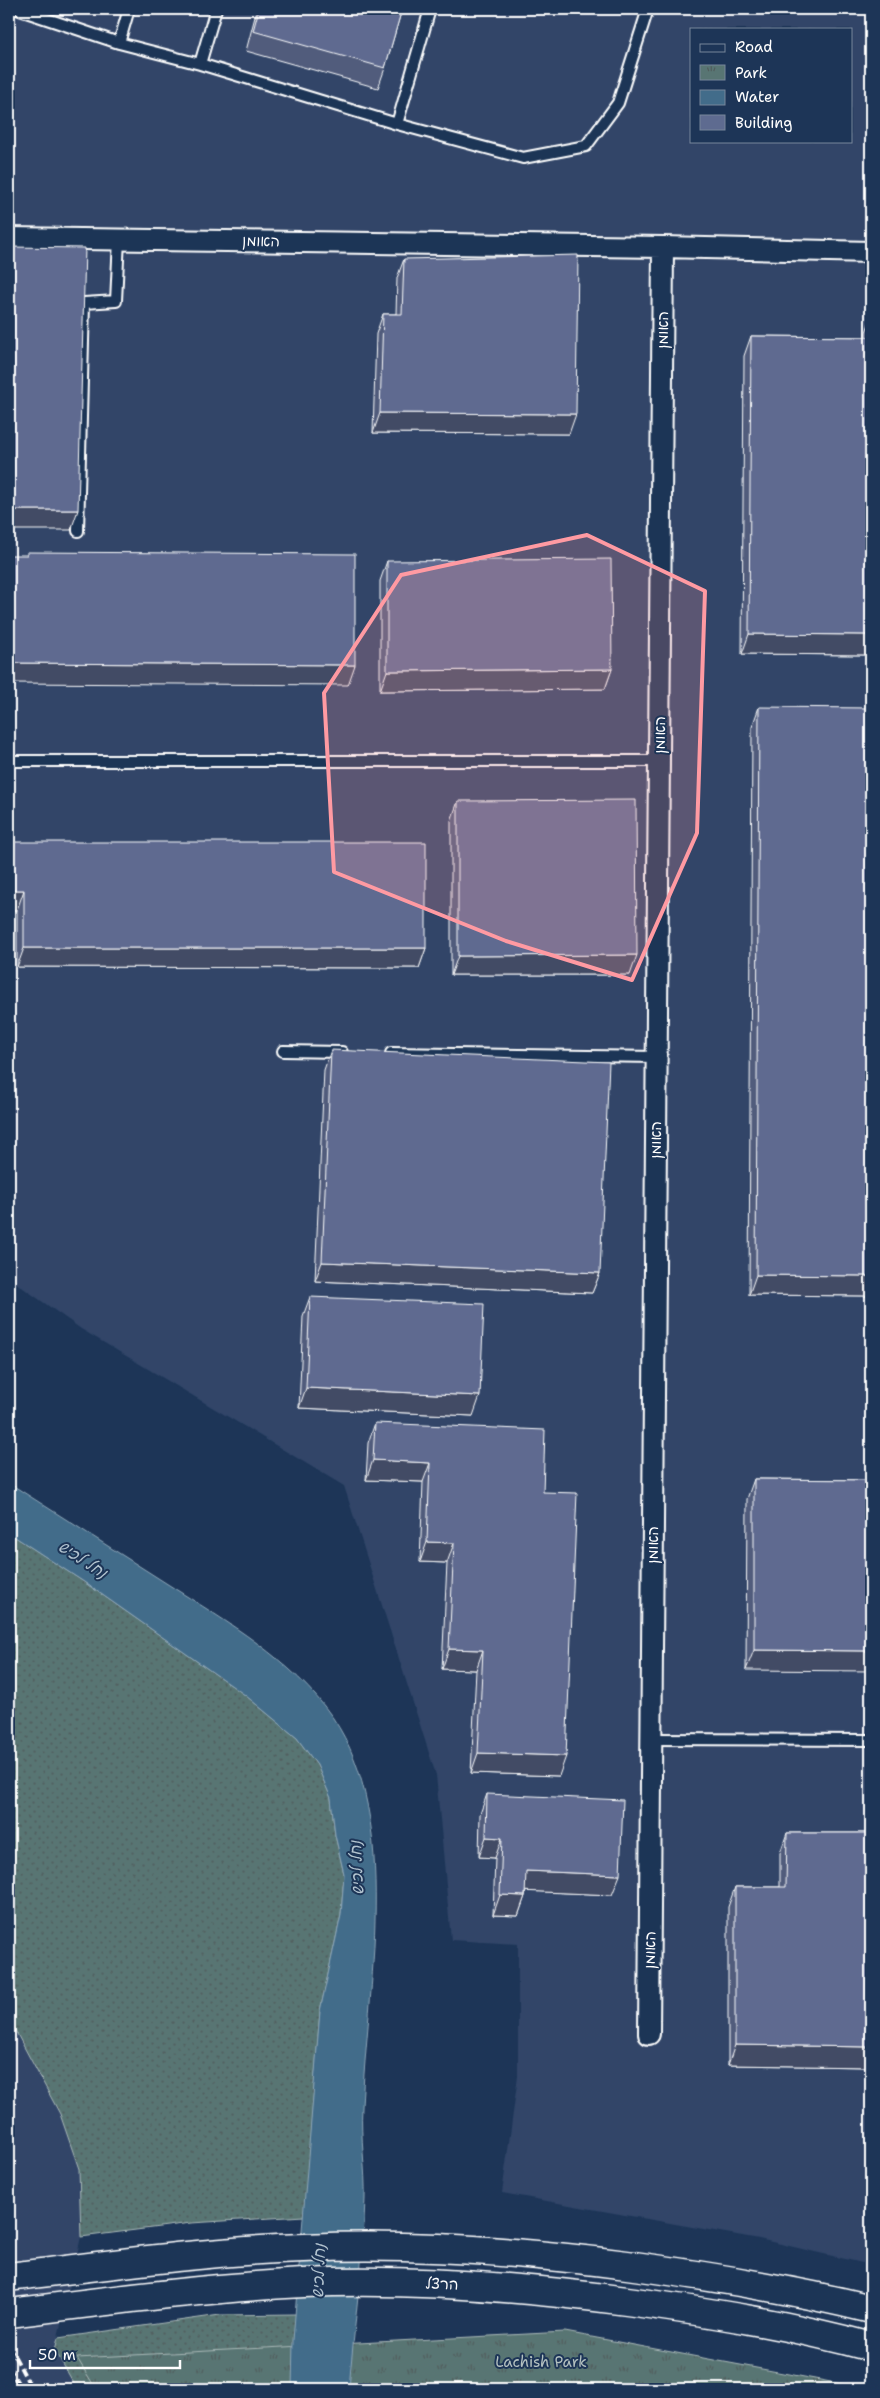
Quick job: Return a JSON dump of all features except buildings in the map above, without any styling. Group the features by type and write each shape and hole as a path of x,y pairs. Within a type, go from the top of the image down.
{"main road":[{"path":"9,2277 242,2251 305,2248 432,2247 547,2255 714,2277 804,2292 871,2310"},
{"name":"הרצל","path":"9,2313 190,2292 306,2283 432,2283 544,2290 709,2313 809,2331 871,2347"}],"street":[{"name":"האומן","path":"9,238 663,247 871,252"},
{"name":"האומן","path":"649,2034 663,247"}],"lane":[{"path":"120,43 129,9"},
{"path":"200,64 216,9"},
{"path":"397,124 430,9"},
{"path":"20,10 120,43 200,64 397,124 523,158 586,146 618,103 648,9"},
{"path":"78,531 84,303 116,301 119,239"},
{"path":"9,761 659,761"},
{"path":"283,1051 352,1052"},
{"path":"381,1053 657,1057"},
{"path":"651,1739 871,1740"}],"highlighted area":[{"path":"587,535 705,591 697,833 632,980 506,941 334,872 324,693 401,575"}],"shaded area":[{"path":"9,9 871,9 871,2265 759,2239 502,2193 518,2076 518,1944 451,1940 436,1775 344,1486 81,1329 9,1278"},
{"path":"9,2019 60,2114 79,2170 81,2237 55,2350 77,2389 9,2389"}],"green space":[{"path":"9,1533 84,1582 245,1695 297,1738 317,1765 331,1798 335,1835 344,1874 341,1915 320,2011 304,2216 191,2223 81,2237 79,2169 60,2114 9,2019"},
{"path":"296,2314 292,2389 77,2389 55,2350 58,2338 220,2315"},
{"name":"Lachish Park","path":"565,2332 868,2389 96,2389 77,2358"}],"water":[{"name":"נחל לכיש","path":"9,1483 236,1628 279,1660 317,1697 333,1718 354,1759 367,1805 374,1855 375,1907 362,2107 365,2188 364,2223 349,2389 292,2389 293,2340 320,2011 341,1915 344,1874 335,1835 331,1798 317,1765 297,1738 245,1695 84,1582 9,1533"}],"railway":[{"path":"9,2346 32,2389"},
{"path":"9,2367 21,2389"}]}
